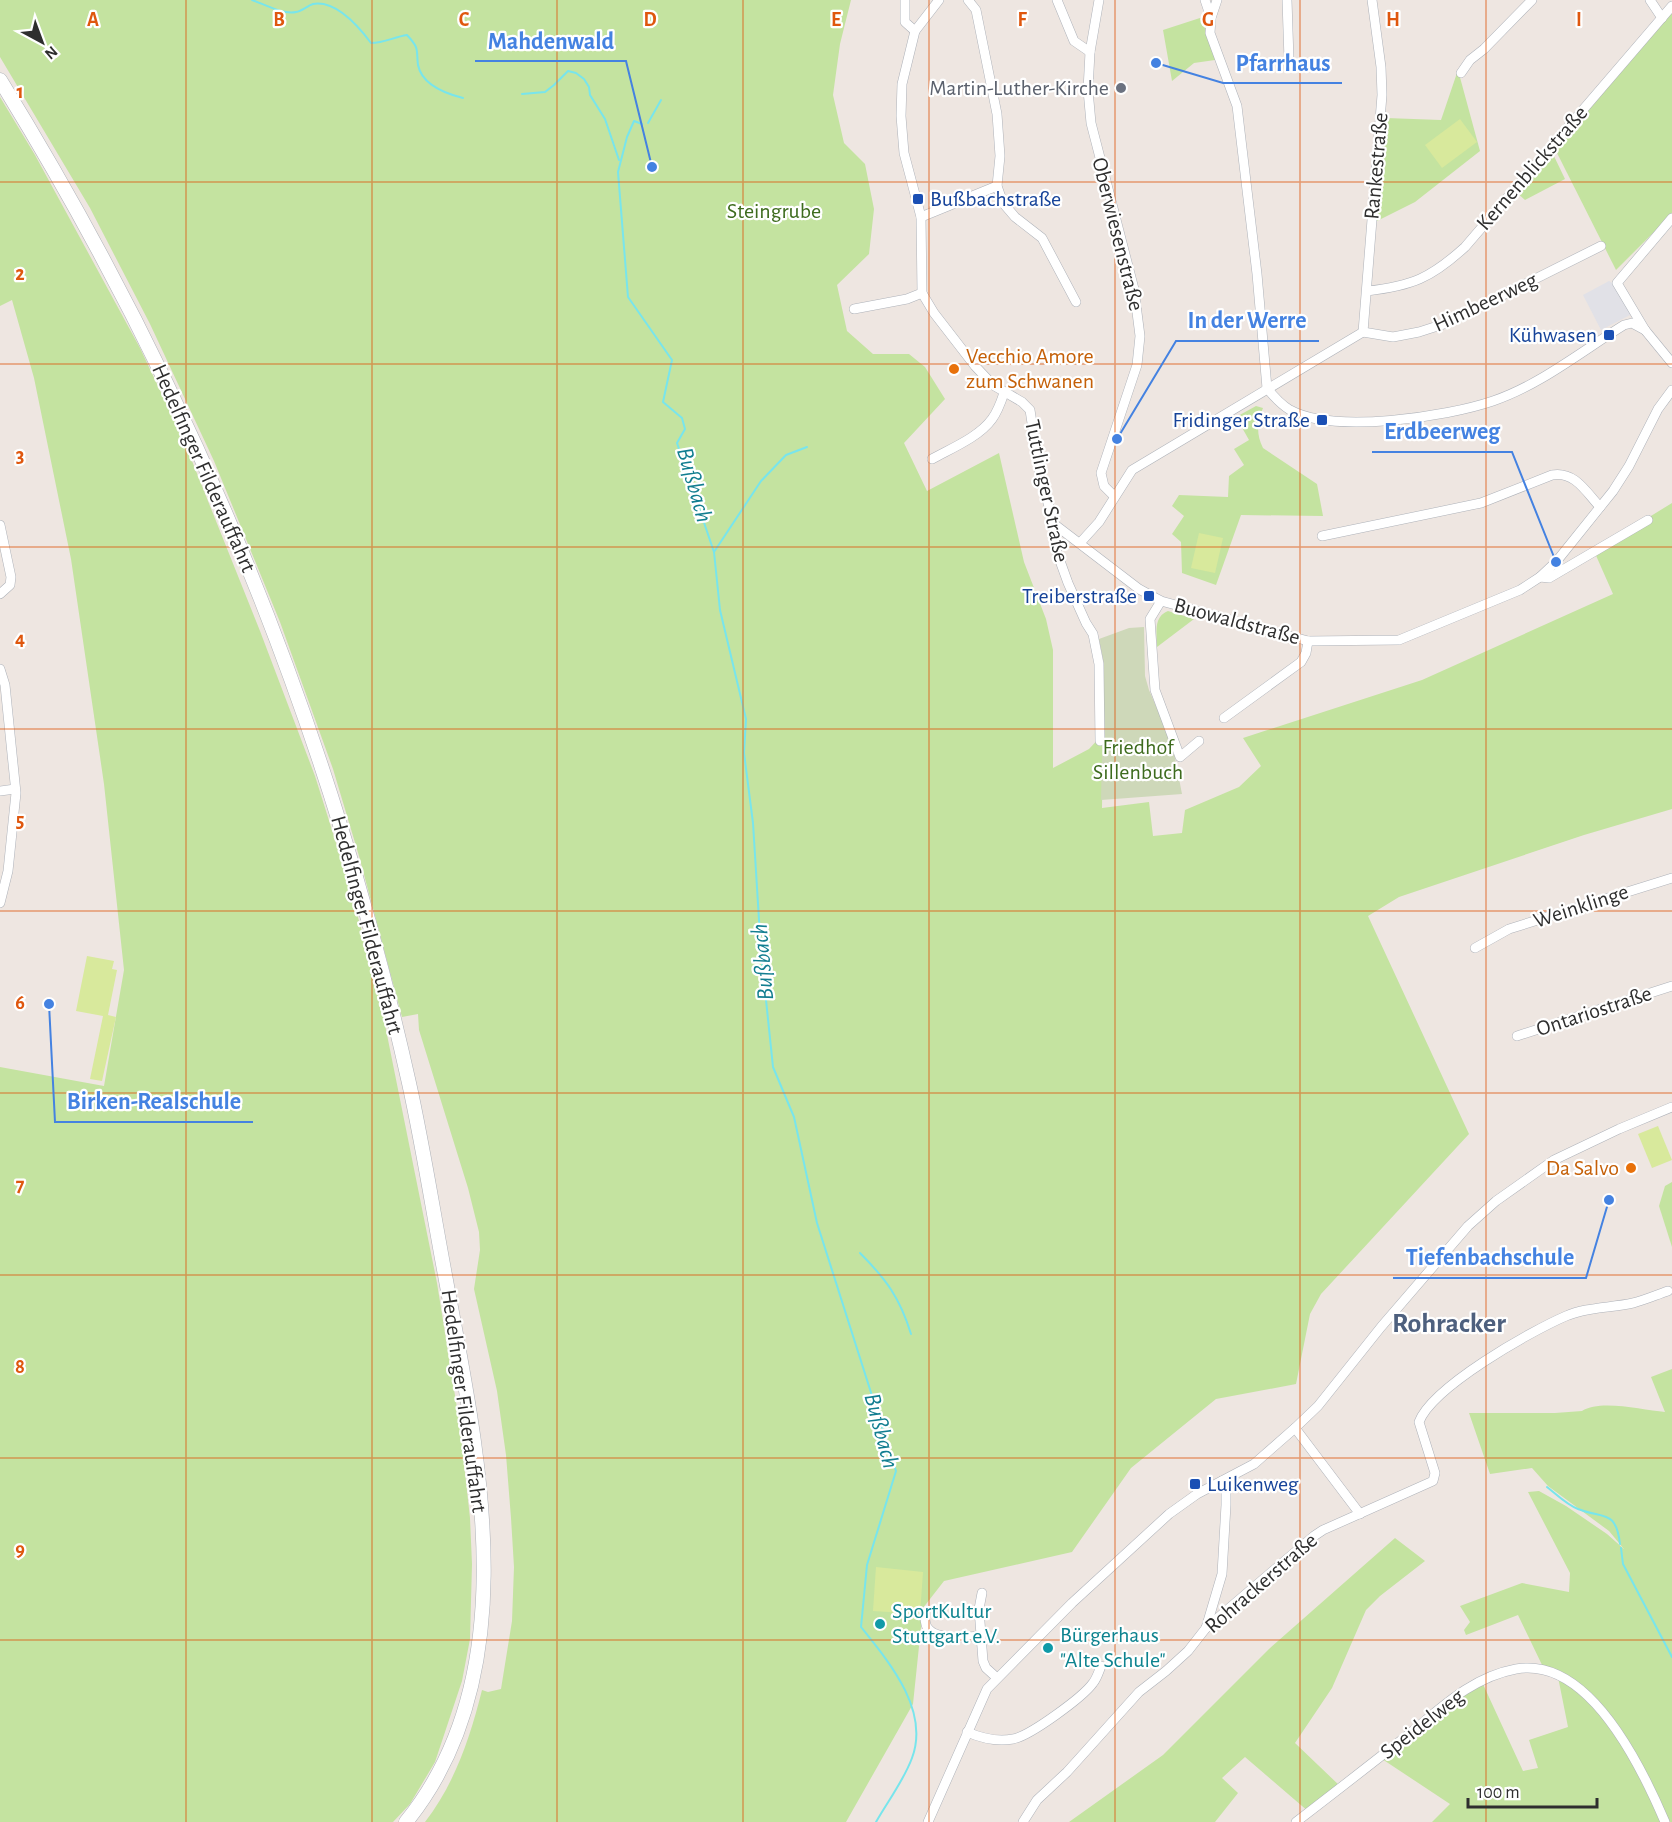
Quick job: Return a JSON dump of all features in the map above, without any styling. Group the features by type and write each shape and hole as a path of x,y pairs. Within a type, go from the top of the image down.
{"main road":[{"name":"Hedelfinger Filderauffahrt","path":"0,80 80,214 137,321 192,435 257,588 298,699 342,830 386,989 408,1081 473,1432 482,1508 483,1568 479,1637 464,1709 443,1763 418,1807 405,1822"}],"street":[{"path":"905,0 905,22 915,31"},
{"path":"854,309 908,299 922,294 921,217 904,153 901,116 902,84 915,31 939,0"},
{"path":"968,0 976,10 997,114 1000,156 997,186 1003,203 1015,217 1041,238 1076,302"},
{"path":"1057,0 1074,41 1090,51"},
{"name":"Oberwiesenstraße","path":"1099,0 1090,51 1088,90 1091,123 1134,289 1140,336 1137,365 1101,473 1104,486 1114,496"},
{"path":"1205,0 1211,18"},
{"path":"1217,0 1211,18 1210,33 1237,106 1257,274 1267,388 1278,401 1291,410 1322,420 1363,421 1456,412 1494,400 1538,379 1624,326 1632,323 1645,330"},
{"path":"1287,0 1289,60"},
{"path":"1373,3 1382,0"},
{"path":"1461,73 1470,60 1484,50 1532,0"},
{"path":"1650,0 1662,18"},
{"name":"Rankestraße","path":"1364,332 1382,95 1373,3"},
{"name":"Kernenblickstraße","path":"1367,291 1393,288 1417,281 1442,267 1465,247 1672,6"},
{"path":"921,217 997,186"},
{"path":"1672,218 1617,283 1645,330 1672,363"},
{"name":"Himbeerweg","path":"1364,332 1393,337 1419,332 1447,322 1601,246"},
{"name":"Tuttlinger Straße","path":"922,294 975,366 993,385 1022,402 1030,410 1040,475 1054,525 1055,547 1086,623 1093,634 1099,664 1100,741"},
{"path":"1080,543 1099,522 1132,470 1364,332"},
{"name":"Buowaldstraße","path":"1054,525 1139,589 1161,601 1308,641 1399,640 1520,590 1540,577 1556,562 1629,466 1658,409 1672,390"},
{"name":"Tuttlinger Straße","path":"932,459 969,438 987,424 996,414 1004,393"},
{"path":"1322,536 1481,503 1562,473 1572,477 1600,507"},
{"name":"Buowaldstraße","path":"1540,577 1549,578 1648,520"},
{"path":"0,525 11,577 10,585 0,594"},
{"path":"1161,601 1150,619 1155,690 1180,757 1198,741"},
{"path":"1224,718 1301,662 1306,653 1308,641"},
{"path":"0,669 5,685 15,789 8,871 0,903"},
{"path":"0,791 15,789"},
{"name":"Weinklinge","path":"1476,948 1509,929 1672,878"},
{"path":"1485,929 1491,939"},
{"name":"Ontariostraße","path":"1517,1036 1672,986"},
{"path":"928,1822 987,1689 1072,1603 1169,1514 1197,1494 1254,1464 1318,1406 1381,1327 1468,1226 1496,1201 1554,1160 1672,1107"},
{"name":"Rohrackerstraße","path":"1023,1822 1038,1800 1067,1772 1131,1700 1188,1651 1206,1628 1314,1536 1433,1481 1435,1473 1419,1422 1422,1413 1474,1367 1567,1315 1635,1303 1668,1291"},
{"path":"1294,1428 1360,1514"},
{"path":"1206,1628 1222,1574 1226,1491 1222,1481"},
{"path":"982,1593 979,1609 983,1661 986,1668 997,1678"},
{"path":"924,1612 927,1627 932,1632 954,1638 981,1636"},
{"path":"967,1732 985,1739 1013,1739 1032,1732 1085,1691 1094,1682 1101,1666"},
{"name":"Speidelweg","path":"1296,1822 1458,1694 1501,1674 1516,1669 1533,1668 1553,1672 1569,1680 1597,1705 1625,1744 1665,1822"}],"shaded area":[{"path":"1609,281 1614,284 1632,314 1601,330 1583,295"}],"green space":[{"name":"Steingrube","path":"0,0 851,0 840,44 833,95 844,143 865,164 874,209 869,254 837,285 847,331 873,354 909,354 925,367 945,399 904,443 927,491 999,453 1024,562 1046,619 1053,650 1053,768 1089,749 1103,734 1102,808 1149,802 1153,836 1182,833 1185,810 1239,787 1261,766 1243,738 1422,680 1613,594 1594,551 1672,503 1672,809 1584,835 1399,897 1368,916 1469,1134 1321,1294 1310,1314 1296,1384 1216,1399 1131,1468 1072,1552 944,1581 923,1608 913,1704 846,1822 425,1822 453,1776 482,1690 488,1692 501,1689 512,1621 514,1567 506,1455 497,1391 474,1289 480,1250 479,1232 468,1188 419,1030 418,1014 402,1017 333,769 280,622 214,461 150,324 90,208 0,57"},
{"path":"1672,11 1672,214 1616,270 1555,149"},
{"path":"1203,17 1215,60 1194,63 1172,81 1163,30"},
{"path":"1458,70 1480,151 1415,202 1377,221 1386,118 1441,120"},
{"path":"0,97 35,155 140,348 184,441 315,776 348,881 378,990 437,1283 460,1427 470,1518 472,1564 470,1639 462,1681 435,1762 410,1804 393,1822 0,1822 0,1067 104,1086 124,970 104,784 71,559 34,378 12,300 0,306"},
{"path":"1460,119 1477,142 1442,168 1425,145"},
{"path":"1552,152 1565,179 1525,200 1516,192"},
{"path":"1256,406 1263,408 1258,428 1263,448 1317,484 1323,516 1241,515 1216,585 1182,573 1181,542 1172,534 1184,516 1172,506 1179,495 1228,497 1229,476 1244,465 1234,449 1249,440 1236,417"},
{"path":"1199,533 1223,538 1215,573 1191,568"},
{"path":"1168,611 1194,619 1157,647 1158,621"},
{"name":"Friedhof Sillenbuch","path":"1144,627 1145,676 1167,732 1182,794 1101,800 1104,665 1099,639 1129,628"},
{"path":"87,956 114,961 112,969 117,970 108,1015 116,1017 102,1081 90,1079 103,1016 76,1011"},
{"path":"1658,1126 1672,1160 1652,1168 1638,1134"},
{"path":"1672,1182 1672,1247 1659,1206 1665,1186"},
{"path":"1672,1369 1672,1822 1432,1822 1450,1804 1379,1757 1482,1682 1523,1771 1538,1768 1529,1740 1568,1727 1558,1677 1599,1703 1574,1681 1543,1667 1518,1615 1466,1635 1464,1630 1470,1622 1460,1606 1522,1583 1569,1592 1570,1573 1528,1492 1539,1491 1566,1506 1607,1534 1624,1549 1609,1531 1548,1486 1532,1468 1490,1474 1469,1413 1555,1413 1582,1411 1599,1406 1665,1412 1651,1377"},
{"path":"1395,1538 1425,1561 1380,1596 1366,1610 1332,1688 1295,1743 1341,1787 1309,1812 1245,1757 1222,1778 1238,1793 1215,1822 1069,1822 1163,1755 1269,1649"},
{"path":"876,1567 923,1572 920,1614 873,1611"}],"waterway":[{"name":"Bußbach","path":"252,0 291,13 313,4 330,6 346,16 371,43 407,35 416,46 418,65 424,78 436,88 463,98"},
{"name":"Bußbach","path":"522,94 545,92 568,71 576,73 584,79 589,87 590,95 605,119 619,160"},
{"name":"Bußbach","path":"648,123 661,100"},
{"name":"Bußbach","path":"642,124 634,121 627,137 618,172 628,297 672,360 663,402 682,418 685,429 677,443 714,552 720,610 746,719 744,753 753,823 761,952 773,1067 794,1117 817,1223 896,1471 867,1565 861,1627 883,1655 904,1688 916,1722 916,1740 905,1774 876,1822"},
{"path":"714,552 761,481 786,455 807,447"},
{"path":"860,1253 891,1290 911,1334"},
{"path":"1547,1487 1574,1507 1612,1520 1620,1544"},
{"path":"1621,1548 1623,1564 1672,1657"}],"place":[{"name":"Pfarrhaus","path":"1156,63"},
{"name":"Martin-Luther-Kirche","path":"1121,88"},
{"name":"Mahdenwald","path":"652,167"},
{"name":"Bußbachstraße","path":"918,199"},
{"name":"Kühwasen","path":"1609,335"},
{"name":"Vecchio Amore zum Schwanen","path":"954,369"},
{"name":"Fridinger Straße","path":"1322,420"},
{"name":"In der Werre","path":"1117,439"},
{"name":"Erdbeerweg","path":"1556,562"},
{"name":"Treiberstraße","path":"1149,596"},
{"name":"Birken-Realschule","path":"49,1004"},
{"name":"Da Salvo","path":"1631,1168"},
{"name":"Tiefenbachschule","path":"1609,1200"},
{"name":"Luikenweg","path":"1195,1484"},
{"name":"SportKultur Stuttgart e.V.","path":"880,1624"},
{"name":"Bürgerhaus \"Alte Schule\"","path":"1048,1648"}],"district":[{"name":"Rohracker","path":"1449,1324"}]}
